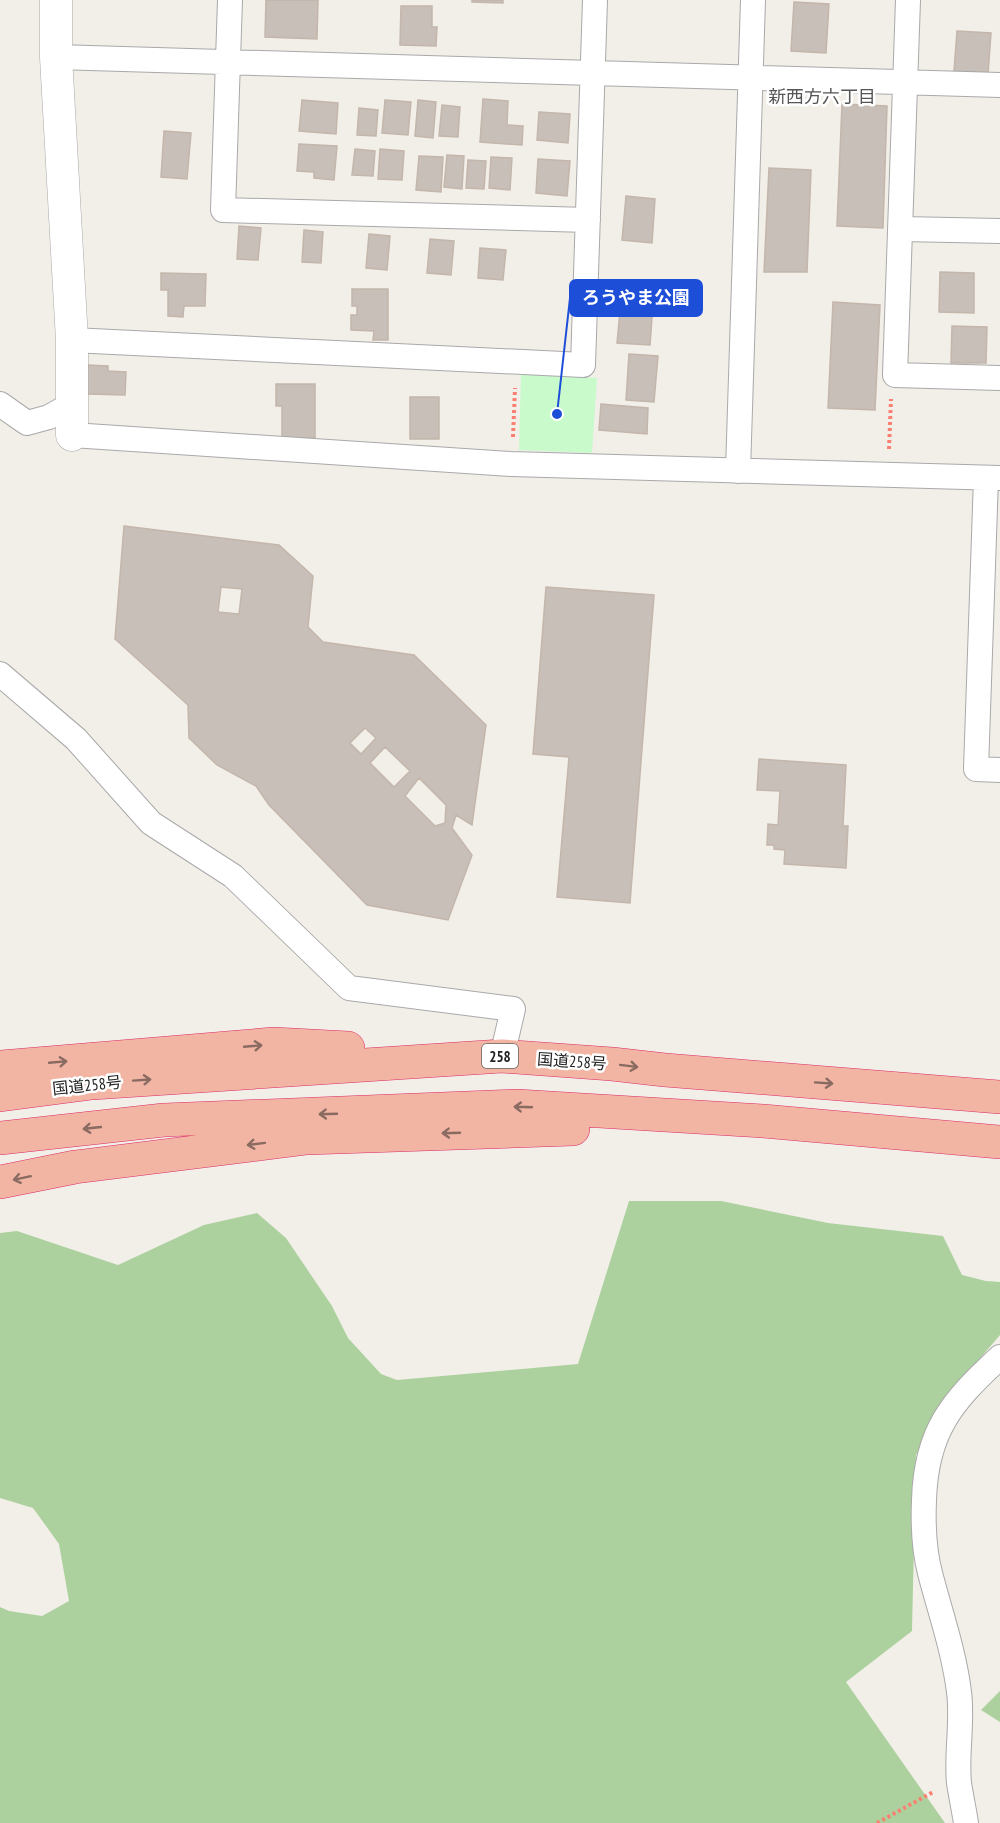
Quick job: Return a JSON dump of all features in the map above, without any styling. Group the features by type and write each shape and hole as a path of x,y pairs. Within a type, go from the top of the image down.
{"highway":[{"path":"0,1067 274,1044 502,1056"},
{"name":"国道258号","path":"0,1095 92,1083 502,1056 1000,1097"},
{"path":"0,1138 164,1120 517,1106 763,1121 985,1142"},
{"path":"0,1182 75,1167 307,1138 554,1129 985,1142"}],"street":[{"path":"56,0 56,57 72,340 72,435 512,464 993,478 976,769 1000,770"},
{"path":"230,0 224,210 588,220"},
{"path":"72,340 583,365 595,0"},
{"path":"738,471 753,0"},
{"path":"908,0 895,375 1000,378"},
{"path":"56,57 1000,85"},
{"path":"901,229 1000,231"},
{"path":"0,404 27,423 49,417 72,404"},
{"path":"0,674 76,739 151,823 233,876 349,988 513,1009 502,1056"},
{"path":"966,1823 959,1781 961,1720 959,1691 949,1638 929,1570 923,1521 924,1484 927,1460 940,1427 974,1380 1000,1357"}],"path":[{"path":"512,464 516,363"},
{"path":"888,475 891,388 895,375"},
{"path":"876,1823 943,1787 959,1781"}],"green space":[{"path":"521,373 597,378 592,453 519,450"},
{"path":"629,1201 721,1201 828,1223 943,1236 962,1275 1000,1282 1000,1335 943,1402 916,1455 912,1631 846,1682 945,1823 0,1823 0,1607 9,1611 42,1616 69,1601 59,1544 33,1508 0,1498 0,1233 17,1231 118,1265 204,1225 257,1213 286,1238 332,1306 348,1338 381,1374 397,1380 578,1364"},
{"path":"1000,1691 1000,1722 981,1710"}],"building":[{"path":"266,0 318,0 317,39 265,37"},
{"path":"472,0 503,0 503,3 472,2"},
{"path":"794,2 829,4 826,53 791,51"},
{"path":"401,6 432,6 432,27 437,27 436,46 400,45"},
{"path":"957,31 991,33 988,74 954,71"},
{"path":"483,99 508,101 507,125 523,126 522,145 480,142"},
{"path":"302,100 338,103 336,134 299,131"},
{"path":"385,100 411,102 408,135 382,133"},
{"path":"418,100 436,102 433,138 415,136"},
{"path":"842,104 887,106 883,228 837,226"},
{"path":"442,105 460,107 458,137 439,136"},
{"path":"359,108 378,110 376,136 357,135"},
{"path":"539,112 570,114 568,143 537,140"},
{"path":"164,131 191,133 187,179 161,177"},
{"path":"299,144 337,146 334,180 314,178 314,172 297,171"},
{"path":"355,149 375,151 373,176 352,175"},
{"path":"380,149 404,151 402,180 378,179"},
{"path":"447,155 464,156 462,189 444,187"},
{"path":"419,156 443,157 441,192 416,190"},
{"path":"491,157 512,158 510,190 489,188"},
{"path":"538,159 570,161 567,196 536,193"},
{"path":"468,160 486,161 484,189 466,188"},
{"path":"769,168 811,170 807,272 764,272"},
{"path":"626,196 655,199 652,243 622,240"},
{"path":"239,226 261,228 258,260 237,259"},
{"path":"304,230 323,232 321,263 302,262"},
{"path":"369,234 390,236 387,270 366,268"},
{"path":"430,239 454,241 451,275 427,273"},
{"path":"480,248 506,250 503,280 478,278"},
{"path":"940,272 974,273 974,313 939,312"},
{"path":"161,273 206,274 205,306 184,306 183,317 168,316 168,290 161,290"},
{"path":"352,289 388,289 388,340 373,340 374,331 351,330 351,315 357,315 357,306 352,306"},
{"path":"621,301 653,304 650,345 617,343"},
{"path":"833,302 880,305 875,410 828,408"},
{"path":"952,326 987,327 986,363 951,363"},
{"path":"629,354 658,356 654,402 626,400"},
{"path":"87,365 108,366 108,371 126,372 125,395 87,394"},
{"path":"276,384 315,384 315,438 282,438 282,406 276,406"},
{"path":"410,397 439,397 439,439 410,439"},
{"path":"601,404 648,408 647,434 599,430"},
{"path":"124,526 279,545 313,576 308,627 323,642 414,655 486,725 472,825 456,815 452,828 472,855 448,920 367,905 269,805 256,786 217,765 189,738 188,705 115,639","holes":["221,587 242,589 239,614 218,612","365,728 376,738 361,754 350,743","385,747 410,771 394,787 370,763","419,778 446,805 445,823 435,826 405,796"]},
{"path":"546,587 654,595 630,903 557,897 569,757 533,754"},
{"path":"759,759 846,765 843,826 848,826 846,868 784,864 785,850 774,849 774,845 767,845 768,824 778,825 780,791 757,790"}],"place":[{"name":"ろうやま公園","path":"557,414"}],"district":[{"name":"新西方六丁目","path":"822,96"}]}
